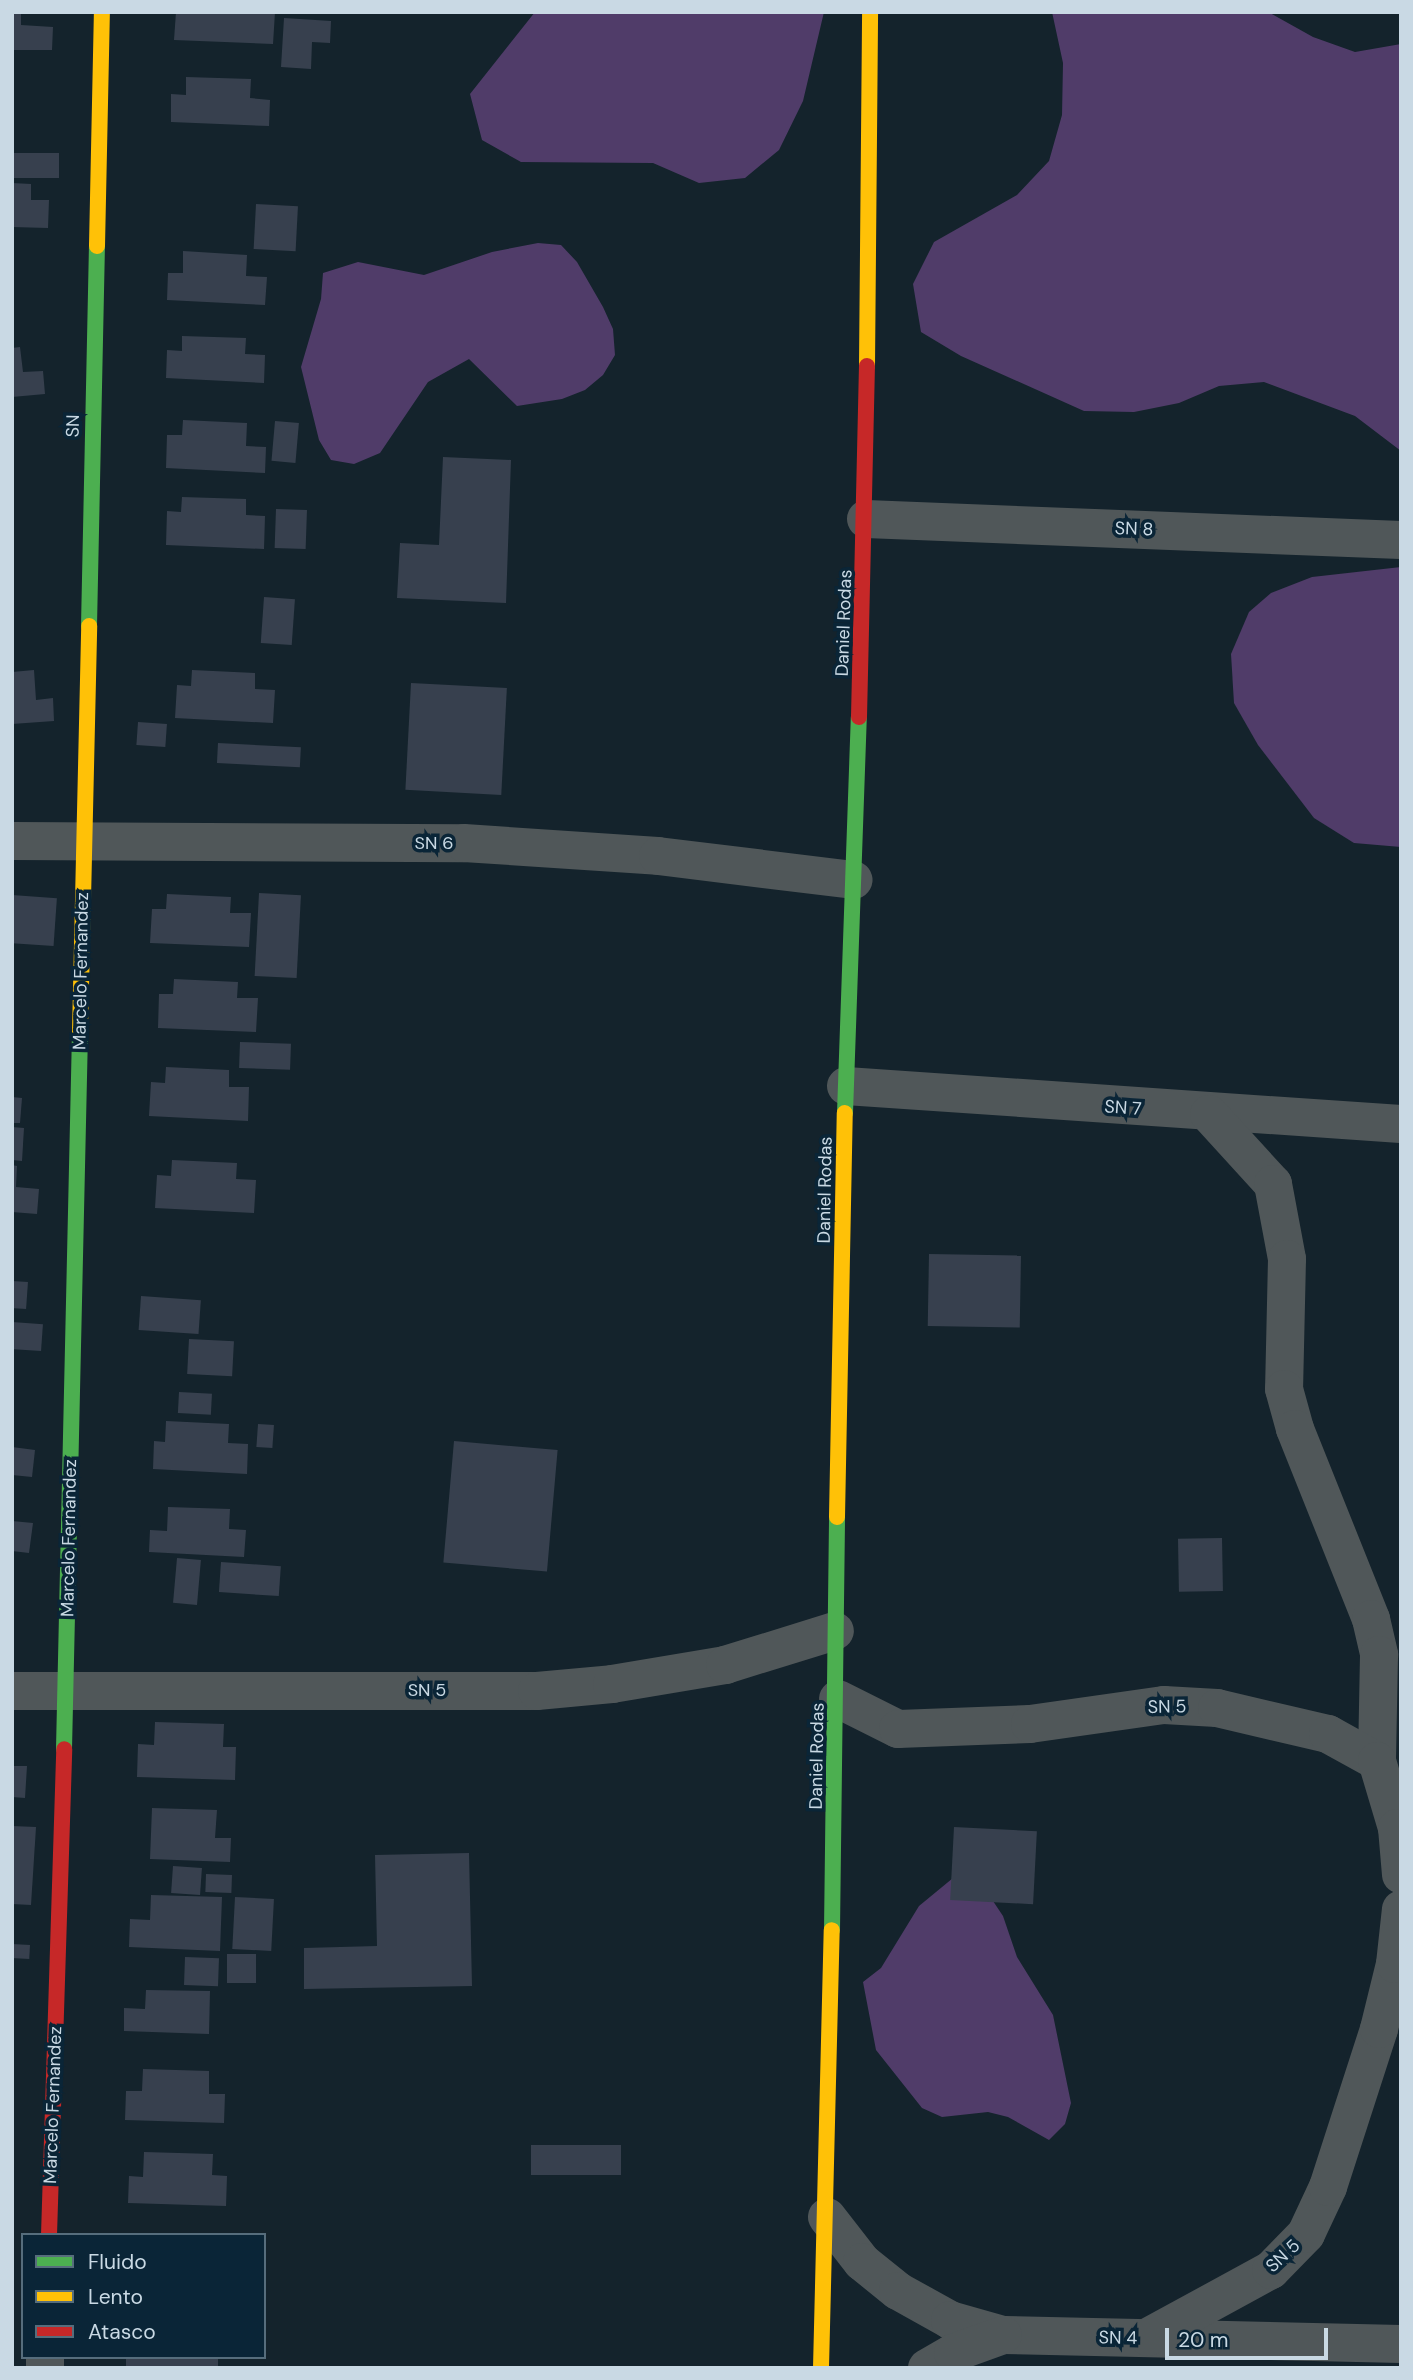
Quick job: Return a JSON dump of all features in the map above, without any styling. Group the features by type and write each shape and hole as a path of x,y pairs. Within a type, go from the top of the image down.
{"street":[{"name":"SN","path":"83,841 102,12"},
{"name":"Daniel Rodas","path":"821,2368 827,2217 838,1699 835,1630 846,1086 866,519 870,12"},
{"name":"SN 8","path":"866,519 1401,540"},
{"name":"SN 6","path":"12,841 464,844 659,856 854,880"},
{"name":"Marcelo Fernandez","path":"49,2233 66,1693 83,841"},
{"name":"SN 7","path":"846,1086 1209,1114 1401,1124"},
{"path":"1209,1114 1273,1184 1287,1259 1284,1389 1295,1429 1371,1619 1379,1655 1377,1761 1396,1828 1401,1875"},
{"name":"SN 5","path":"12,1691 537,1691 612,1684 725,1665 835,1630"},
{"name":"SN 5","path":"838,1699 898,1728 924,1729 1030,1724 1164,1705 1217,1708 1328,1734 1377,1761"},
{"name":"SN 5","path":"1145,2339 1271,2270 1306,2234 1328,2187 1379,2029 1395,1964 1401,1909"},
{"name":"SN 4","path":"827,2217 862,2262 898,2291 950,2320 1003,2335 1401,2344"},
{"name":"SN 4","path":"927,2368 953,2353 1003,2335"}],"shaded area":[{"path":"535,12 824,12 803,101 779,150 745,178 699,183 653,163 521,162 482,140 470,94"},
{"path":"1052,12 1268,12 1313,37 1355,52 1401,44 1401,451 1355,416 1264,382 1219,386 1179,403 1134,412 1084,411 961,356 921,332 913,284 934,242 1017,195 1049,161 1062,115 1063,63"},
{"path":"538,243 561,245 577,262 603,307 613,329 615,355 603,375 585,390 562,399 517,406 469,359 428,382 380,453 354,464 331,460 319,440 301,367 321,299 323,273 358,262 424,275 492,252"},
{"path":"1401,567 1401,847 1354,843 1314,818 1258,745 1234,703 1231,654 1249,612 1271,593 1312,577"},
{"path":"953,1878 991,1898 1003,1916 1017,1957 1053,2015 1071,2103 1065,2124 1049,2140 1008,2117 988,2112 942,2117 922,2108 876,2050 863,1982 881,1968 919,1906"}],"building":[{"path":"12,12 21,12 21,25 53,27 52,50 12,50"},
{"path":"176,12 275,12 273,44 174,40"},
{"path":"284,18 331,21 330,43 312,42 311,69 281,67"},
{"path":"186,77 251,79 250,98 270,100 269,126 171,122 171,94 186,95"},
{"path":"12,153 59,153 59,178 12,178"},
{"path":"12,183 31,184 31,200 49,200 48,228 12,227"},
{"path":"256,204 298,206 296,251 254,249"},
{"path":"183,251 247,255 246,276 267,277 265,305 167,300 168,273 183,273"},
{"path":"182,336 246,338 245,354 265,355 264,383 166,378 167,350 182,351"},
{"path":"20,347 23,372 43,371 45,394 12,397 12,348"},
{"path":"183,420 247,423 246,446 266,447 265,473 166,468 167,435 182,435"},
{"path":"275,421 299,423 295,463 272,461"},
{"path":"443,457 511,460 506,603 397,598 400,543 439,545"},
{"path":"182,497 246,499 246,515 265,516 264,549 166,545 167,511 181,512"},
{"path":"276,509 307,510 306,549 275,548"},
{"path":"264,597 295,599 292,645 261,643"},
{"path":"34,670 36,700 53,698 54,721 12,724 12,672"},
{"path":"192,670 255,673 255,689 275,690 273,723 175,718 177,685 191,686"},
{"path":"411,683 507,688 501,795 405,790"},
{"path":"138,722 167,724 165,747 136,745"},
{"path":"218,743 301,747 300,767 217,763"},
{"path":"259,893 301,895 297,978 255,976"},
{"path":"167,894 231,897 230,913 251,913 249,947 150,943 152,909 166,909"},
{"path":"12,895 57,898 54,946 12,943"},
{"path":"174,979 238,982 237,998 258,998 256,1032 158,1028 159,994 173,994"},
{"path":"240,1042 291,1044 290,1070 239,1068"},
{"path":"166,1067 229,1070 229,1087 249,1087 248,1121 149,1116 151,1082 165,1083"},
{"path":"12,1097 22,1098 20,1123 12,1123"},
{"path":"12,1127 24,1128 22,1161 12,1160"},
{"path":"172,1160 237,1163 236,1179 256,1180 254,1213 155,1208 157,1175 171,1176"},
{"path":"12,1165 17,1166 16,1187 39,1189 37,1214 12,1212"},
{"path":"929,1254 1021,1256 1020,1328 928,1326"},
{"path":"12,1281 28,1282 26,1309 12,1308"},
{"path":"141,1296 201,1300 198,1334 139,1330"},
{"path":"12,1322 43,1324 41,1351 12,1349"},
{"path":"189,1339 234,1341 232,1376 187,1374"},
{"path":"179,1392 212,1394 211,1415 178,1413"},
{"path":"166,1421 229,1424 228,1443 248,1444 247,1474 153,1469 154,1441 165,1442"},
{"path":"258,1424 274,1425 272,1448 256,1447"},
{"path":"454,1441 558,1450 547,1572 443,1563"},
{"path":"12,1447 35,1450 32,1477 12,1475"},
{"path":"168,1507 230,1509 229,1529 246,1530 244,1557 149,1552 150,1530 167,1531"},
{"path":"12,1521 33,1523 29,1553 12,1551"},
{"path":"1222,1538 1223,1591 1179,1592 1178,1539"},
{"path":"177,1558 201,1560 197,1605 173,1603"},
{"path":"221,1562 281,1566 279,1596 219,1592"},
{"path":"155,1722 224,1724 223,1747 236,1747 235,1780 137,1777 138,1744 154,1745"},
{"path":"12,1766 27,1766 25,1798 12,1797"},
{"path":"152,1808 217,1810 215,1838 231,1838 230,1862 150,1859"},
{"path":"12,1826 36,1827 31,1905 12,1904"},
{"path":"954,1827 1037,1831 1033,1904 950,1900"},
{"path":"469,1853 472,1986 304,1989 304,1948 377,1946 375,1855"},
{"path":"173,1866 202,1868 200,1895 171,1893"},
{"path":"206,1874 232,1875 231,1893 205,1892"},
{"path":"151,1895 222,1897 220,1951 129,1947 130,1919 150,1920"},
{"path":"235,1897 274,1899 271,1951 232,1949"},
{"path":"12,1944 30,1945 29,1959 12,1958"},
{"path":"227,1954 256,1954 256,1983 227,1983"},
{"path":"185,1957 219,1958 218,1986 184,1985"},
{"path":"146,1990 210,1991 209,2034 124,2031 124,2008 145,2009"},
{"path":"143,2069 209,2071 209,2094 225,2094 224,2123 125,2120 126,2091 142,2091"},
{"path":"531,2145 621,2145 621,2175 531,2175"},
{"path":"144,2152 213,2154 212,2175 227,2176 226,2206 128,2203 129,2176 143,2177"},
{"path":"126,2359 218,2359 218,2368 126,2368"}],"traffic: fast":[{"path":"89,626 97,246"},
{"path":"845,1113 859,717"},
{"path":"64,1749 80,1032"},
{"path":"832,1930 837,1517"}],"traffic: slow":[{"path":"97,246 102,12"},
{"path":"867,366 870,12"},
{"path":"80,1032 89,626"},
{"path":"837,1517 845,1113"},
{"path":"821,2368 832,1930"}],"traffic: jam":[{"path":"859,717 867,366"},
{"path":"49,2233 64,1749"}]}
